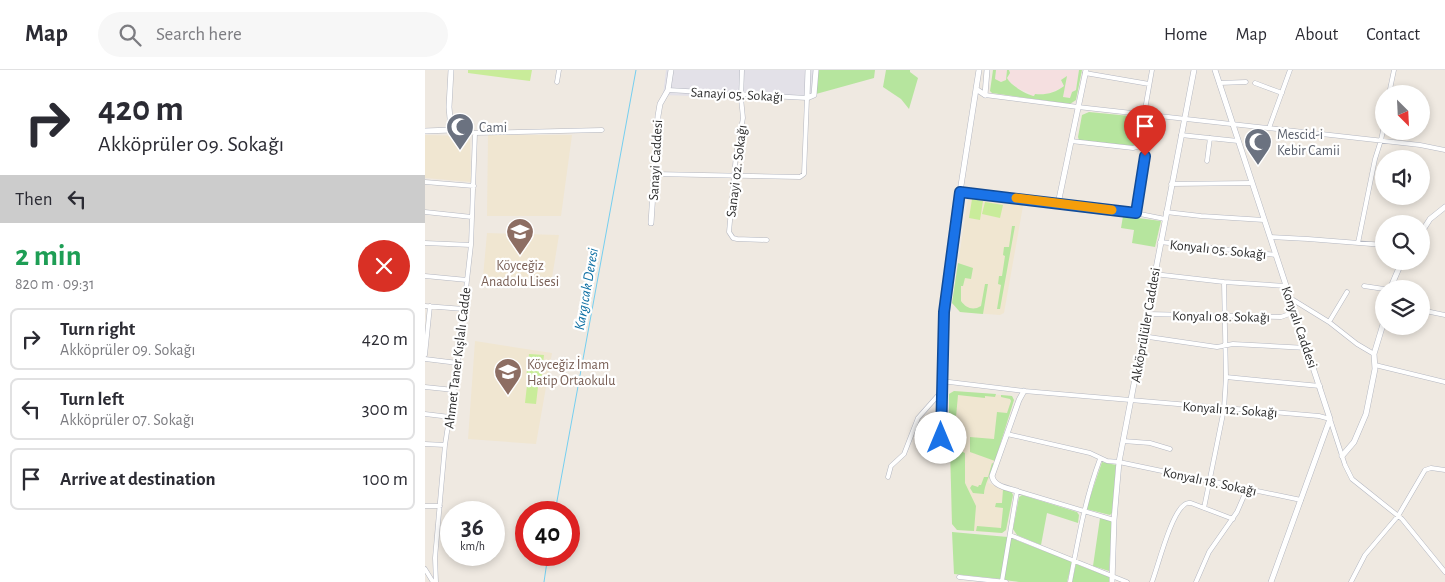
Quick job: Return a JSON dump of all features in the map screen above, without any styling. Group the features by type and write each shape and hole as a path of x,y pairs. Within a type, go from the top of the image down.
{"street":[{"path":"451,70 449,107 451,130"},
{"path":"557,82 559,70"},
{"name":"Sanayi Caddesi","path":"651,223 658,116 660,104 668,90 671,70"},
{"name":"Sanayi 02. Sokağı","path":"742,70 743,118 733,176 729,232 733,238 737,239 767,240"},
{"path":"655,174 803,176 805,170 808,70"},
{"path":"807,98 814,95 816,70"},
{"path":"941,438 944,312 979,70"},
{"path":"985,94 987,70"},
{"path":"1136,213 1146,153 1141,136 1152,70"},
{"name":"Akköprülüler Caddesi","path":"1112,582 1114,520 1119,462 1194,70"},
{"name":"Konyalı Caddesi","path":"1215,70 1330,419"},
{"path":"1269,128 1290,70"},
{"path":"1391,85 1394,70"},
{"path":"1058,204 1085,71 1149,84"},
{"path":"1219,83 1245,82"},
{"path":"1255,83 1282,93"},
{"path":"976,89 985,94 1078,107 1375,139"},
{"name":"Sanayi 05. Sokağı","path":"668,90 807,98"},
{"path":"425,131 451,130 475,133 602,130"},
{"name":"Ahmet Taner Kışlalı Cadde","path":"440,501 445,445 458,363 471,245 475,133"},
{"path":"1181,135 1238,141"},
{"path":"1207,161 1210,138"},
{"path":"1358,243 1375,159 1381,140 1445,150"},
{"path":"1071,141 1133,148 1143,145"},
{"path":"425,182 474,186"},
{"path":"1171,184 1251,183"},
{"path":"960,192 1136,213 1165,219"},
{"path":"1430,219 1445,206"},
{"path":"425,212 472,217"},
{"path":"1166,212 1263,220"},
{"path":"1270,237 1308,238 1375,244"},
{"name":"Konyalı 05. Sokağı","path":"1160,242 1276,255"},
{"path":"425,243 471,245"},
{"path":"1154,274 1224,282 1286,286"},
{"path":"425,276 467,280"},
{"path":"1204,508 1224,408 1227,377 1224,282"},
{"path":"1364,286 1375,288"},
{"path":"1329,322 1347,292"},
{"path":"1290,298 1329,322 1357,344 1374,354"},
{"path":"425,354 427,306 464,309"},
{"name":"Konyalı 08. Sokağı","path":"1147,314 1281,317 1295,312"},
{"path":"1430,312 1445,314"},
{"path":"1342,456 1354,442 1365,419 1375,365 1374,354 1380,335"},
{"path":"1142,336 1217,347 1233,344 1307,348"},
{"path":"425,359 458,363"},
{"path":"1375,365 1445,382"},
{"path":"1227,377 1320,386"},
{"name":"Konyalı 12. Sokağı","path":"941,381 1131,401 1319,416 1330,419"},
{"path":"425,387 454,390"},
{"path":"1024,391 1019,400 992,479 996,484 1114,520"},
{"path":"888,477 891,466 904,454 918,418 941,392"},
{"path":"425,414 450,417"},
{"path":"1330,419 1352,479 1398,516 1445,572"},
{"path":"1271,582 1330,419"},
{"name":"Konyalı 18. Sokağı","path":"1007,434 1090,454 1107,461 1210,480 1301,500"},
{"path":"1123,441 1150,443 1169,449"},
{"path":"425,444 445,445"},
{"path":"1070,582 1089,489 1101,459"},
{"path":"1351,582 1365,555 1398,516 1427,469 1445,470"},
{"path":"1196,582 1209,552 1233,519 1247,489"},
{"path":"1002,582 1017,491"},
{"path":"1152,582 1172,526 1181,508 1188,503 1233,519"},
{"path":"425,506 440,506"},
{"name":"Ahmet Taner Kışlalı Cadde","path":"435,582 435,558 440,506"},
{"path":"1010,535 1127,582"},
{"path":"425,569 435,582"},
{"path":"959,577 1006,582"}],"shaded area":[{"path":"666,70 818,70 815,97 809,100 663,95"},
{"path":"996,70 1007,70 1006,80 1001,82 995,79"},
{"path":"1009,70 1079,70 1076,90 1071,98 1063,97 1066,77 1064,86 1059,89 1047,94 1030,96 1030,93 1017,88 1007,79 1010,73"},
{"path":"425,135 470,136 471,182 425,178"},
{"path":"488,135 572,135 561,216 487,216"},
{"path":"972,196 1021,203 1023,206 1004,313 1000,315 960,312 952,303 968,198"},
{"name":"Köyceğiz Anadolu Lisesi","path":"487,233 559,235 551,284 483,277"},
{"name":"Köyceğiz İmam Hatip Ortaokulu","path":"475,341 552,353 536,444 468,439"},
{"path":"954,391 1012,396 1014,400 988,483 1011,491 1013,495 1006,530 1002,533 957,530 952,524 950,446 952,446 952,434 950,433 949,394"}],"green space":[{"path":"468,70 532,70 530,81 468,73"},
{"path":"818,70 875,70 874,78 816,94"},
{"path":"886,70 910,70 918,78 909,109 901,99 883,87"},
{"path":"993,70 996,70 995,79 1001,82 1006,80 1007,70 1009,70 1010,73 1007,78 1009,81 1020,90 1034,96 1035,94 1050,93 1061,88 1064,86 1061,80 1067,76 1063,97 1070,98 1072,92 1076,90 1079,70 1082,70 1076,100 1070,104 992,93 990,91"},
{"path":"1089,112 1140,117 1135,146 1079,140 1082,115"},
{"path":"972,199 983,201 980,220 969,218"},
{"path":"985,202 1003,205 1000,218 982,214"},
{"path":"1123,216 1161,221 1155,247 1132,243 1134,230 1121,228"},
{"path":"1012,226 1015,226 1000,309 997,309 1001,285 998,284 999,276 1002,276 1005,256 1003,255 1004,247 1009,247"},
{"path":"958,263 973,268 971,279 965,278 963,286 961,286 961,301 965,305 970,308 981,306 985,284 988,284 983,314 960,312 952,303"},
{"path":"529,354 544,355 541,381 526,379"},
{"path":"527,385 538,387 536,404 525,403"},
{"path":"954,391 996,394 995,397 985,396 985,398 958,395 956,417 949,416 949,394"},
{"path":"1001,395 1012,396 1014,400 995,461 970,452 970,437 994,439 997,412 1007,413 1011,401 1001,397"},
{"path":"950,419 958,420 958,434 950,433"},
{"path":"950,446 965,453 965,483 976,506 974,531 957,530 952,524"},
{"path":"1102,462 1116,465 1112,513 1110,515 1086,509"},
{"path":"992,463 994,464 986,483 984,494 973,493 970,488 972,485 978,487 981,485 984,477 988,477"},
{"path":"1003,489 1011,491 1013,495 1006,530 1002,533 976,531 977,526 1001,528 1003,508 995,507 996,503 1002,503"},
{"path":"1022,495 1077,512 1079,515 1078,523 1047,513 1041,545 1017,535 1013,529 1019,497"},
{"path":"1100,518 1112,521 1109,571 1093,566"},
{"path":"952,532 1008,537 1001,579 954,574"},
{"path":"1011,538 1072,562 1067,582 1019,582 1004,580"},
{"path":"1076,564 1109,577 1109,582 1072,582"}],"waterway":[{"name":"Kargıcak Deresi","path":"557,501 636,70"},
{"name":"Kargıcak Deresi","path":"544,582 546,566"}],"slow traffic":[{"path":"1016,198 1112,210"}],"place":[{"name":"Cami","path":"460,151"},
{"name":"Mescid-i Kebir Camii","path":"1258,166"},
{"name":"Köyceğiz Anadolu Lisesi","path":"520,256"},
{"name":"Köyceğiz İmam Hatip Ortaokulu","path":"508,396"}],"route":[{"path":"941,438 944,312 960,192 1136,213 1145,156"}]}
